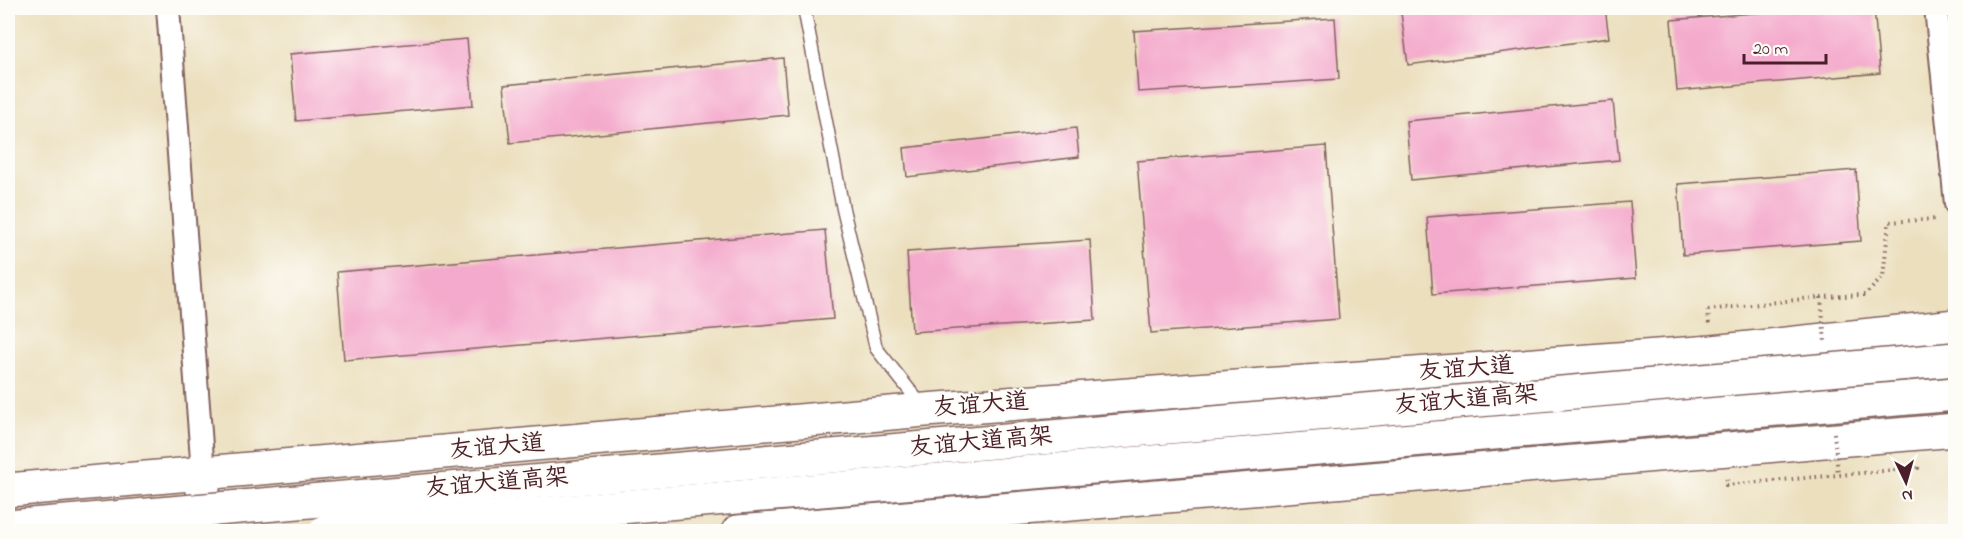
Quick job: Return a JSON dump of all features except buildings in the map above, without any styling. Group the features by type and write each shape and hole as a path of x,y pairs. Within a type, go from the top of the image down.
{"main road":[{"name":"友谊大道","path":"8,490 925,410 1712,352 1956,326"},
{"name":"友谊大道高架","path":"8,527 1956,359"},
{"name":"友谊大道高架","path":"325,531 1956,394"},
{"path":"738,531 1956,430"},
{"path":"203,531 204,472"}],"street":[{"path":"168,8 204,472"},
{"path":"1936,8 1950,211"}],"lane":[{"path":"804,8 843,208 876,348 925,410"}],"path":[{"path":"1821,297 1865,295 1883,276 1889,222 1950,211"},
{"path":"1726,485 1918,468"}]}
